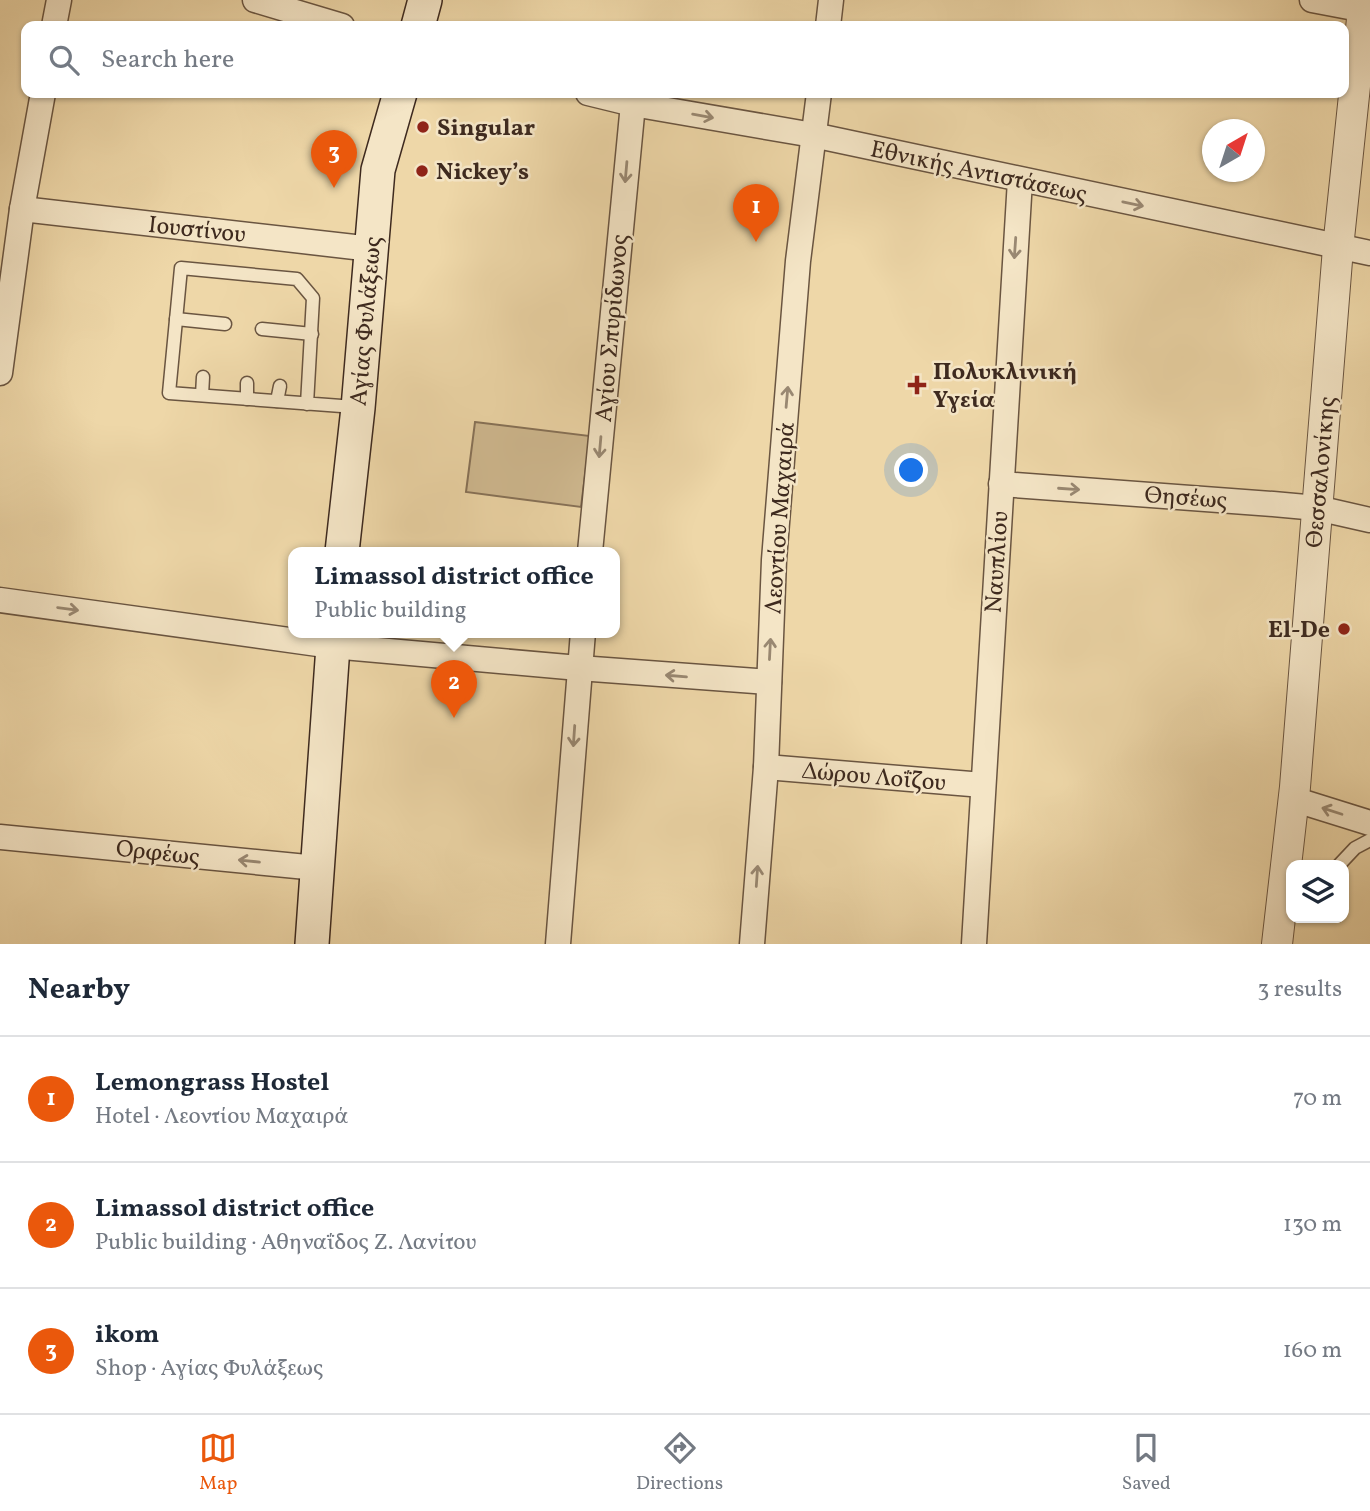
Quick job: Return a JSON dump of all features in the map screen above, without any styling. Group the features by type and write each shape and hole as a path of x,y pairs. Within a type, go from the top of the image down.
{"main road":[{"path":"419,21 425,0"},
{"name":"Αγίας Φυλάξεως","path":"343,547 358,408 378,170 399,98"},
{"path":"312,944 333,639"}],"street":[{"path":"55,21 59,0"},
{"path":"255,0 325,21"},
{"path":"829,21 831,0"},
{"path":"1312,0 1366,7"},
{"name":"Θεσσαλονίκης","path":"1284,931 1338,248 1366,7"},
{"path":"0,373 6,293 42,98"},
{"name":"Εθνικής Αντιστάσεως","path":"608,98 813,135 1370,253"},
{"name":"Λεοντίου Μαχαιρά","path":"752,944 766,767 774,560 798,261 818,98"},
{"name":"Αγίου Σπυρίδωνος","path":"590,547 633,104"},
{"name":"Ναυπλίου","path":"974,944 1020,180"},
{"name":"Ιουστίνου","path":"22,209 372,249"},
{"name":"Θησέως","path":"1001,484 1317,508 1370,520"},
{"path":"0,600 288,634"},
{"path":"558,944 582,638"},
{"path":"333,639 579,668 768,682"},
{"name":"Δώρου Λοΐζου","path":"766,767 983,785"},
{"path":"1293,799 1370,823"},
{"name":"Ορφέως","path":"0,837 317,868"}],"lane":[{"path":"307,404 313,299 297,279 181,268 169,393 278,401 307,404 358,408"},
{"path":"176,318 208,329 225,324"},
{"path":"262,329 286,338 312,334"},
{"path":"202,396 203,377"},
{"path":"247,383 247,399"},
{"path":"278,401 280,386"},
{"path":"1344,860 1355,848 1370,840"}],"shaded area":[{"path":"475,422 590,436 581,507 466,492"}],"place":[{"name":"Singular","path":"423,127"},
{"name":"Nickey’s","path":"422,171"},
{"name":"ikom","path":"334,188"},
{"name":"Lemongrass Hostel","path":"756,242"},
{"name":"Πολυκλινική Υγεία","path":"917,385"},
{"name":"El-De","path":"1344,629"},
{"name":"Limassol district office","path":"454,718"}]}
